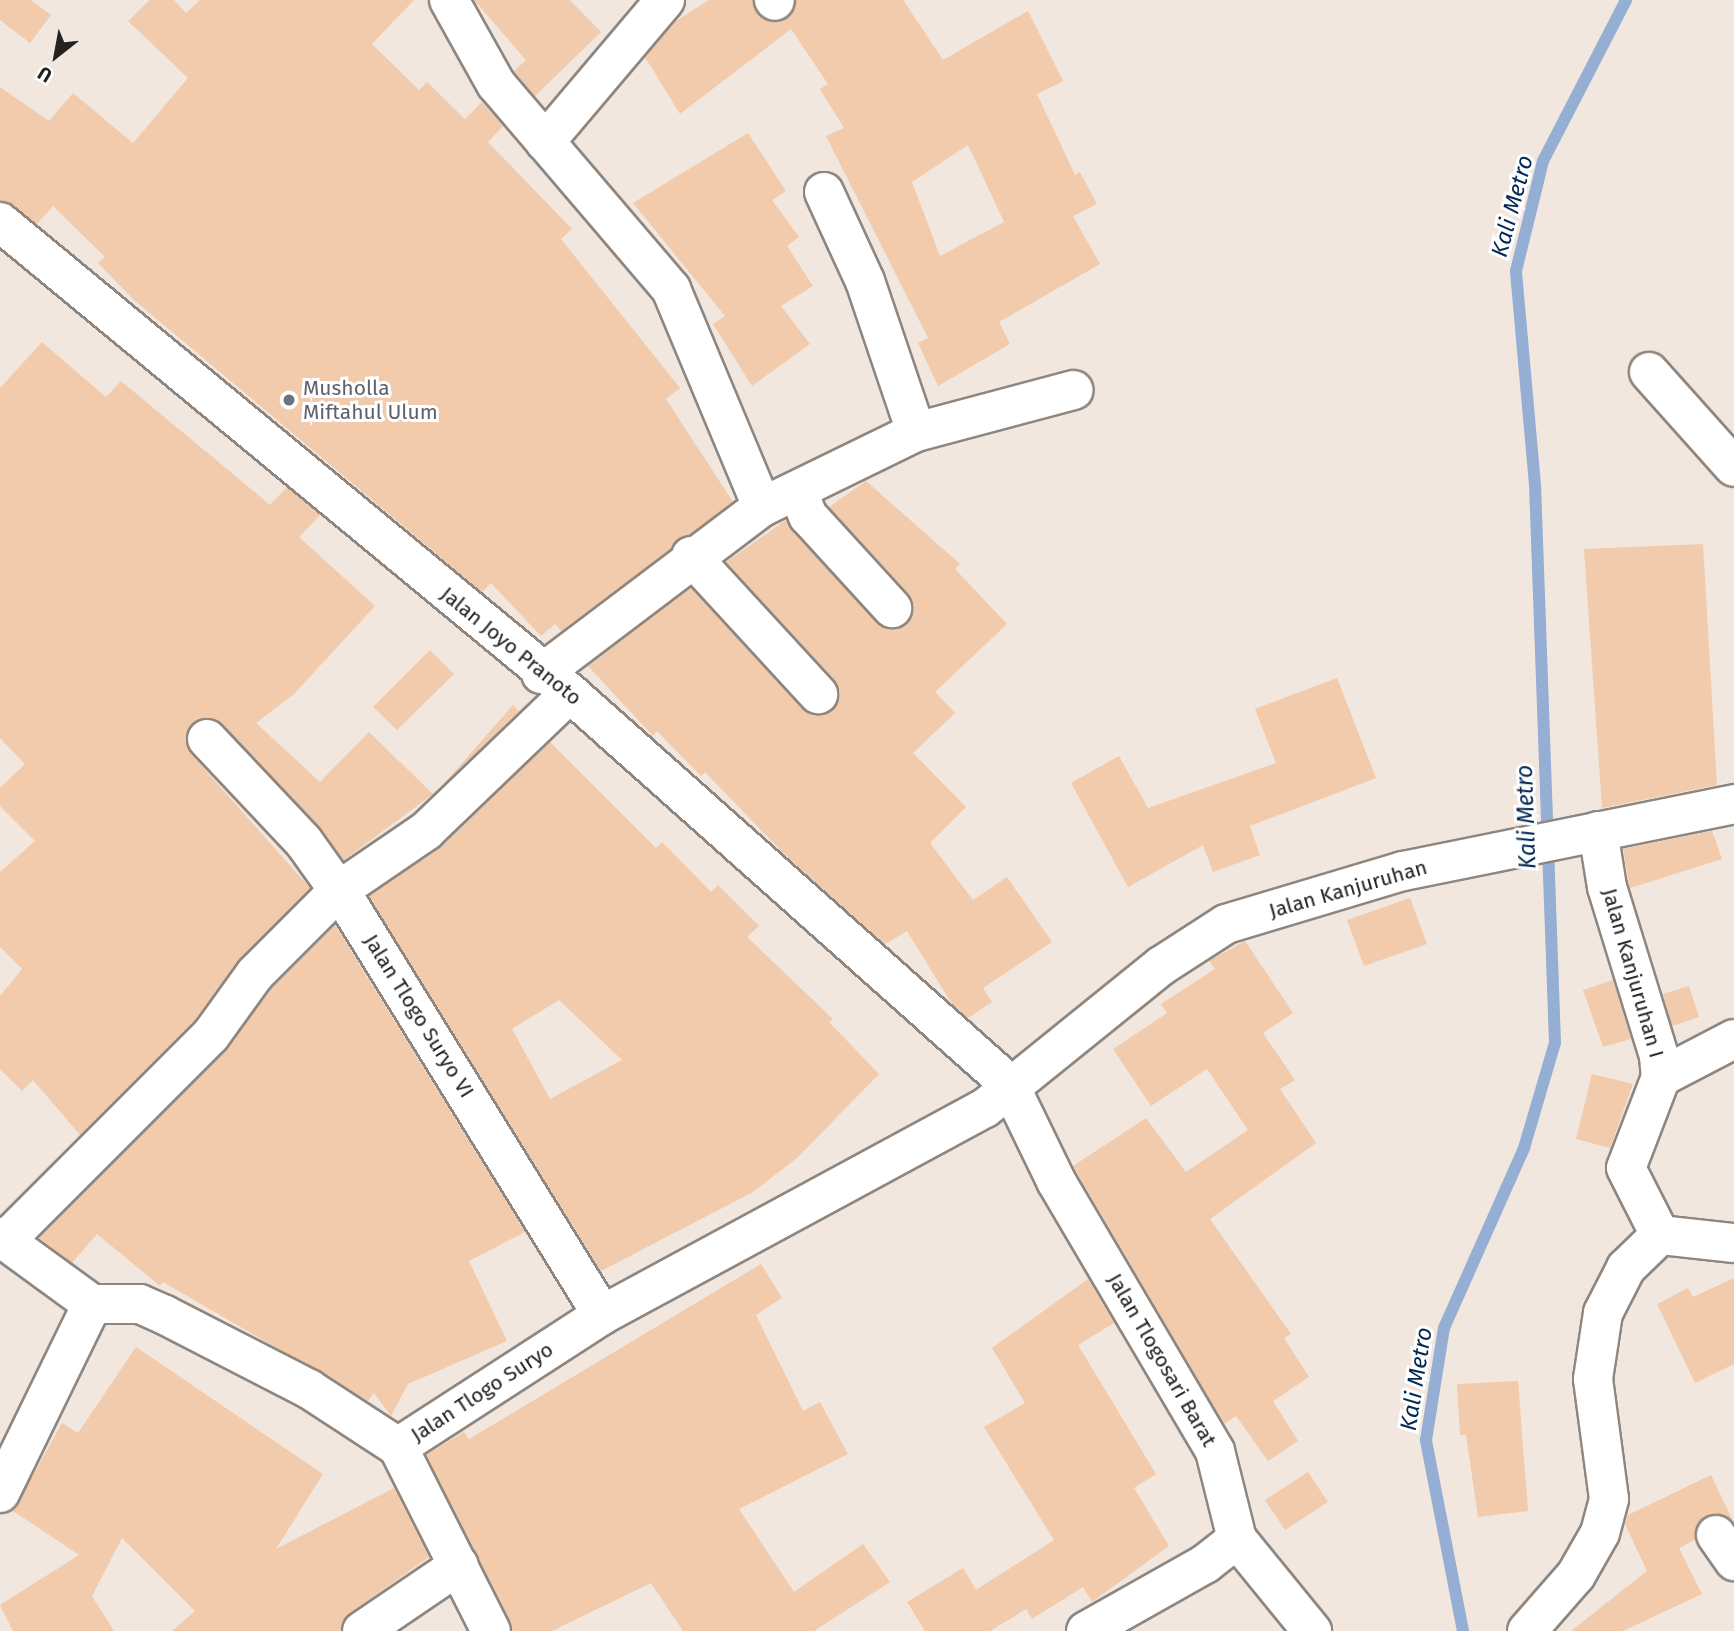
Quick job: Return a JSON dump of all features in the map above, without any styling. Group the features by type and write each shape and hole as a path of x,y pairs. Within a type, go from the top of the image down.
{"street":[{"path":"449,0 490,76 671,289 762,506"},
{"path":"545,142 665,0"},
{"path":"824,192 864,281 916,432"},
{"name":"Jalan Joyo Pranoto","path":"0,222 194,377 555,683 1009,1084"},
{"path":"1649,372 1734,467"},
{"path":"0,1493 92,1304 3,1239 211,1035 255,974 338,891 426,831 555,683 691,556 762,506 799,494 916,432 1074,390"},
{"path":"799,494 808,516 892,608"},
{"path":"691,556 818,694"},
{"name":"Jalan Tlogo Suryo VI","path":"207,738 304,842 338,891 602,1315"},
{"name":"Jalan Kanjuruhan","path":"1009,1084 1161,966 1226,924 1488,851 1734,804"},
{"name":"Jalan Kanjuruhan I","path":"1591,832 1652,1027 1661,1077 1626,1168 1660,1235"},
{"path":"1661,1077 1734,1039"},
{"name":"Jalan Tlogo Suryo","path":"92,1304 140,1304 165,1315 309,1389 398,1447 602,1315 985,1108 1009,1084"},
{"name":"Jalan Tlogosari Barat","path":"1009,1084 1056,1181 1215,1451 1237,1539 1312,1631"},
{"path":"1532,1627 1576,1575 1600,1533 1608,1485 1592,1378 1603,1312 1626,1268 1660,1235 1734,1242"},
{"path":"398,1447 491,1631"},
{"path":"1086,1631 1205,1564 1237,1539"},
{"path":"362,1631 459,1565"}],"building":[{"path":"0,0 31,0 51,15 30,43 0,20"},
{"path":"150,0 174,0 186,13 200,0 414,0 372,44 419,90 427,82 465,119 482,102 503,126 488,142 572,229 561,239 680,388 666,399 733,502 561,631 555,624 541,636 491,583 482,592 134,300 98,263 105,257 53,206 37,224 0,201 0,87 49,121 73,93 133,143 188,78 128,21"},
{"path":"474,0 570,0 601,32 535,96 514,71 526,60"},
{"path":"709,0 753,0 759,15 770,22 790,17 796,0 903,0 943,60 1028,11 1063,81 1037,94 1075,175 1080,172 1097,204 1073,216 1100,264 999,322 1010,344 938,386 918,343 928,338 826,136 844,128 820,89 828,84 791,29 680,114 645,57 676,21","holes":["968,145 1004,222 940,256 912,182"]},
{"path":"748,133 786,191 772,200 799,237 787,246 813,286 781,306 810,344 752,386 713,324 725,316 633,203"},
{"path":"42,342 106,397 121,381 270,505 287,487 320,515 299,537 375,606 294,694 256,723 320,782 369,732 433,794 344,860 223,724 203,718 192,724 186,743 191,754 310,888 239,959 194,1021 80,1135 33,1080 22,1091 0,1069 0,996 22,969 0,947 0,872 35,841 0,806 0,788 25,764 0,738 0,388"},
{"path":"866,481 960,564 955,569 1007,624 935,692 955,713 913,753 966,807 930,843 973,900 1007,877 1052,942 983,988 992,1002 968,1018 952,1004 907,931 885,944 782,852 705,772 701,776 657,731 653,736 588,666 691,588 802,709 812,715 832,710 839,700 834,679 726,562 786,520 876,623 886,629 906,625 913,614 909,594 829,507"},
{"path":"1703,544 1717,785 1602,808 1584,549"},
{"path":"430,650 454,674 397,730 373,707"},
{"path":"1337,678 1376,778 1250,826 1260,855 1213,872 1203,845 1128,887 1071,783 1119,756 1148,808 1276,763 1255,709"},
{"path":"513,705 519,711 441,787"},
{"path":"550,742 656,848 662,842 711,892 718,885 759,926 747,937 833,1019 829,1022 879,1074 797,1158 753,1192 601,1271 369,896 441,847","holes":["559,1000 622,1060 550,1099 512,1029"]},
{"path":"1712,831 1722,859 1630,888 1623,849"},
{"path":"1410,898 1427,944 1364,966 1347,920"},
{"path":"335,925 525,1232 469,1261 507,1341 408,1384 391,1416 374,1393 368,1401 163,1282 160,1286 97,1234 72,1263 39,1238 226,1050 272,988"},
{"path":"1245,941 1293,1013 1263,1033 1295,1080 1280,1089 1316,1143 1210,1219 1291,1334 1284,1338 1309,1377 1273,1401 1298,1441 1268,1461 1236,1416 1224,1424 1073,1166 1146,1118 1186,1172 1248,1130 1207,1069 1151,1106 1113,1049 1167,1013 1161,1004 1215,969 1209,961"},
{"path":"1613,980 1631,1039 1603,1047 1583,990"},
{"path":"1689,986 1699,1017 1672,1026 1663,994"},
{"path":"1592,1074 1633,1084 1610,1148 1576,1139"},
{"path":"761,1264 782,1298 756,1315 803,1411 820,1402 848,1454 739,1509 794,1592 863,1544 890,1582 814,1631 683,1631 651,1583 552,1631 513,1631 426,1455 464,1432 469,1439"},
{"path":"1734,1278 1734,1364 1695,1383 1657,1304 1688,1288 1693,1297"},
{"path":"1088,1279 1114,1323 1078,1345 1156,1474 1134,1488 1169,1546 1092,1602 1083,1587 1032,1619 1026,1609 990,1631 925,1631 907,1602 963,1568 976,1590 1054,1540 984,1427 1025,1403 992,1348"},
{"path":"136,1347 323,1474 276,1549 394,1488 429,1557 350,1613 340,1631 172,1631 195,1611 122,1538 92,1596 114,1631 13,1631 0,1605 79,1555 13,1511 62,1423 78,1433"},
{"path":"1518,1381 1528,1511 1478,1517 1466,1435 1460,1435 1457,1384"},
{"path":"1308,1472 1328,1502 1285,1530 1265,1500"},
{"path":"1711,1475 1733,1521 1715,1513 1704,1517 1695,1540 1679,1548 1702,1594 1623,1631 1571,1631 1647,1571 1625,1524 1628,1515"}],"waterway":[{"name":"Kali Metro","path":"1463,1631 1426,1440 1444,1328 1524,1148 1555,1043 1535,485 1516,271 1543,161 1626,0"}],"place":[{"name":"Musholla Miftahul Ulum","path":"289,400"}]}
